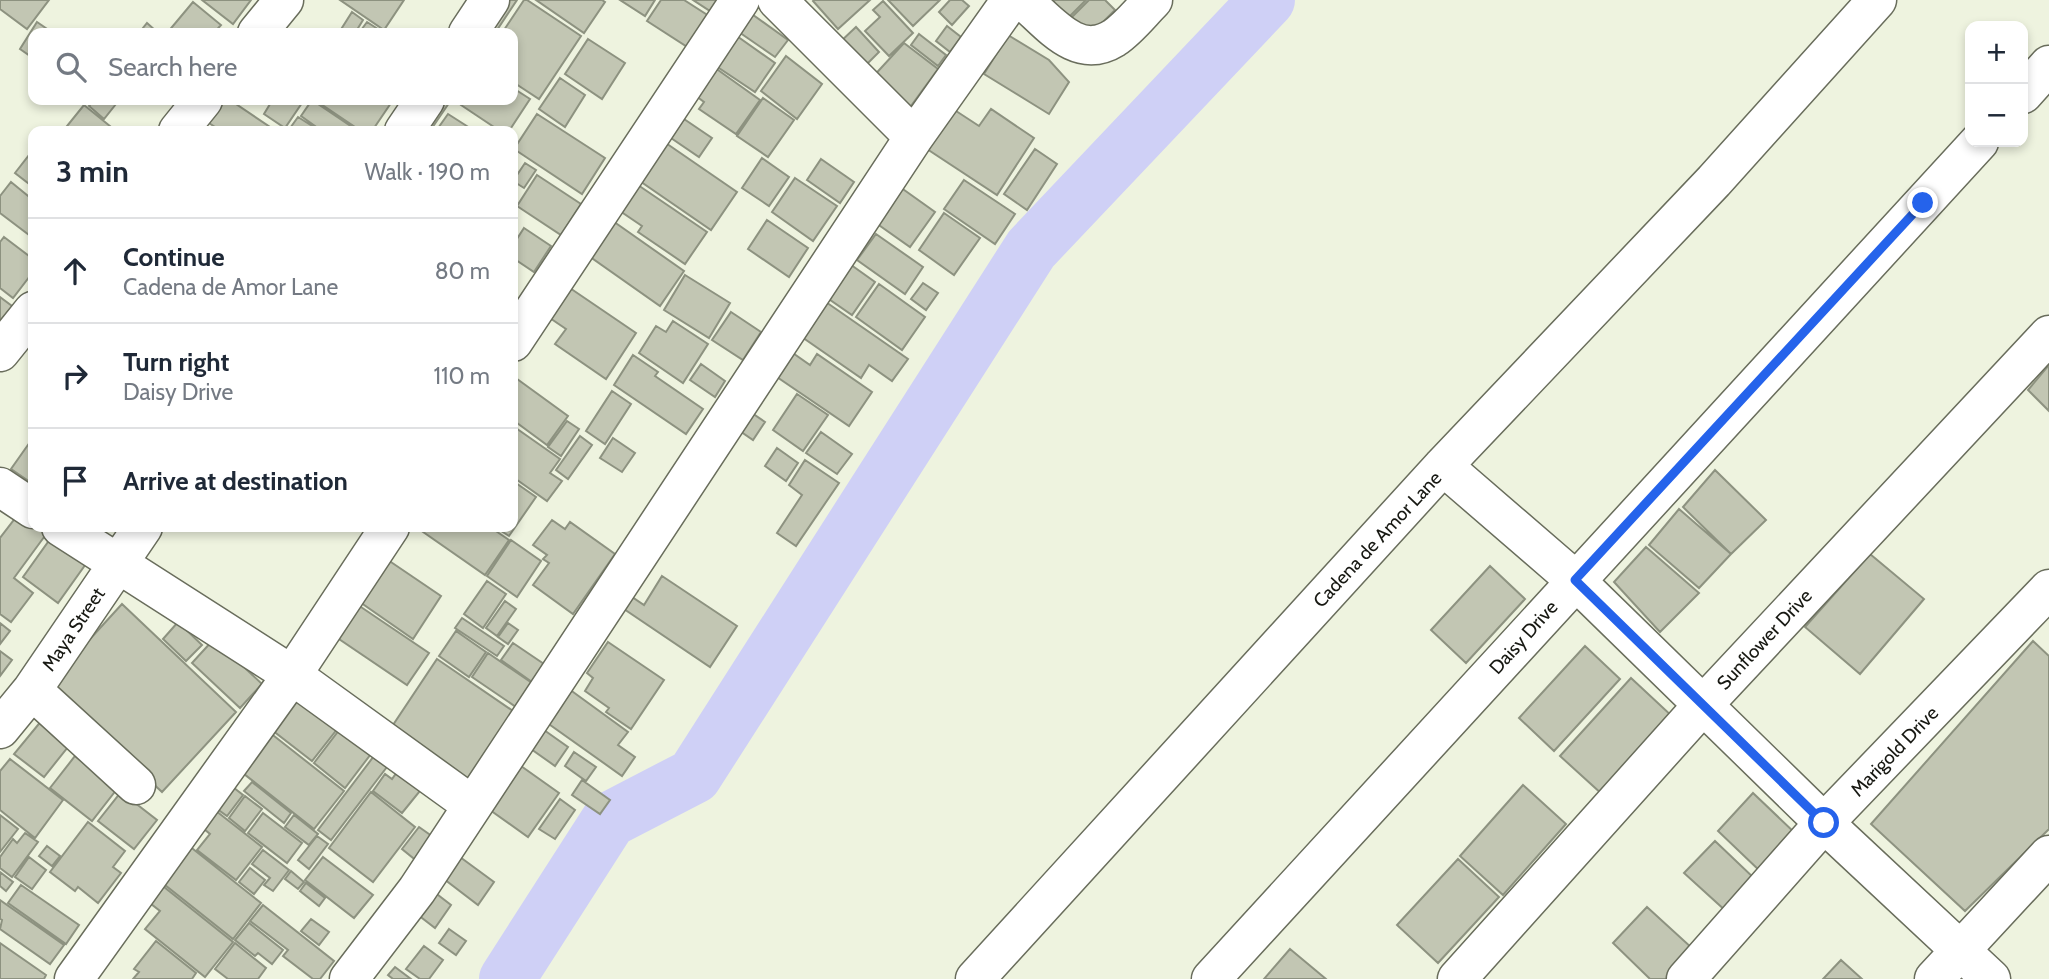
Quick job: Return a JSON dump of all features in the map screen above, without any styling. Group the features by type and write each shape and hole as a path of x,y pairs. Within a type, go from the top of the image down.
{"street":[{"path":"261,28 284,0"},
{"path":"471,28 491,0"},
{"path":"518,334 740,0"},
{"path":"776,0 914,137"},
{"path":"349,979 416,890 914,137 1011,0"},
{"path":"1023,0 1069,40 1084,46 1103,43 1116,36 1153,0"},
{"path":"1443,466 1714,181 1877,0"},
{"path":"2028,88 2049,65"},
{"path":"182,126 199,105"},
{"path":"407,126 422,105"},
{"name":"Daisy Drive","path":"1211,979 1974,147"},
{"path":"0,352 28,317"},
{"name":"Sunflower Drive","path":"1457,979 1703,705 2049,335"},
{"name":"Cadena de Amor Lane","path":"975,979 1443,466 1575,580 1824,823 1991,979"},
{"path":"0,487 28,506"},
{"path":"69,532 292,675 472,805"},
{"name":"Maya Street","path":"0,729 32,690 140,532"},
{"path":"74,979 292,675 387,532"},
{"name":"Marigold Drive","path":"1686,979 1824,823 2049,589"},
{"path":"32,690 136,785"},
{"path":"1934,979 2049,855"}],"building":[{"path":"0,0 49,0 27,29 0,9"},
{"path":"202,0 251,0 233,24"},
{"path":"340,0 404,0 385,28 381,28"},
{"path":"492,0 517,0 498,28 487,28 478,22"},
{"path":"524,0 527,0 581,36 539,99 518,85 518,28 505,28"},
{"path":"536,0 602,0 605,2 584,33"},
{"path":"620,0 655,0 645,16"},
{"path":"661,0 684,0 709,16 689,48 647,21"},
{"path":"693,0 717,0 710,11"},
{"path":"814,0 870,0 838,29"},
{"path":"888,0 940,0 913,26"},
{"path":"950,0 962,0 969,6 952,25 939,12"},
{"path":"1055,0 1086,0 1067,19 1052,3"},
{"path":"1089,0 1105,0 1115,10 1086,39 1068,21"},
{"path":"883,1 913,33 889,56 865,31 880,17 873,10"},
{"path":"193,2 221,25 218,28 171,28"},
{"path":"352,12 363,20 358,28 342,28"},
{"path":"749,12 788,40 775,57 736,30"},
{"path":"37,22 46,28 33,28"},
{"path":"367,22 376,28 363,28"},
{"path":"947,26 961,37 950,52 936,41"},
{"path":"856,27 879,52 863,68 839,43"},
{"path":"734,34 775,63 755,92 713,64"},
{"path":"919,34 946,55 938,66 911,45"},
{"path":"1008,35 1049,60 1069,82 1049,114 984,74"},
{"path":"28,36 28,55 20,49"},
{"path":"588,39 625,63 602,99 565,74"},
{"path":"904,43 938,69 908,110 870,80"},
{"path":"786,56 822,84 797,119 761,91"},
{"path":"711,65 760,100 736,134 699,109 704,102 692,93"},
{"path":"560,78 585,95 565,127 539,109"},
{"path":"518,91 530,99 512,126 492,126 461,105 518,105"},
{"path":"763,98 794,120 768,157 737,136"},
{"path":"84,105 110,126 67,126"},
{"path":"90,105 115,105 104,119"},
{"path":"212,105 237,105 269,126 214,126 203,119"},
{"path":"269,105 301,105 286,126 264,114"},
{"path":"309,105 319,105 351,126 315,126 301,116"},
{"path":"322,105 390,105 375,126 354,126"},
{"path":"427,105 448,105 433,126 412,126"},
{"path":"953,109 979,126 991,109 1034,138 997,195 927,149"},
{"path":"448,114 467,126 440,126"},
{"path":"537,114 605,158 582,194 518,152 518,143"},
{"path":"298,117 312,126 292,126"},
{"path":"684,119 712,138 699,157 671,138"},
{"path":"660,139 737,192 711,230 634,177"},
{"path":"1035,149 1057,164 1027,210 1004,194"},
{"path":"28,156 28,183 15,173"},
{"path":"762,158 789,177 769,206 742,188"},
{"path":"821,159 854,182 840,203 807,180"},
{"path":"525,163 536,170 524,188 518,184 518,174"},
{"path":"537,175 581,204 561,235 518,204"},
{"path":"795,178 837,206 813,241 772,212"},
{"path":"964,180 1015,214 995,244 944,209"},
{"path":"11,182 28,196 28,234 0,213 0,196"},
{"path":"635,183 707,232 685,264 638,232 642,226 617,209"},
{"path":"900,187 935,212 910,247 876,223"},
{"path":"944,213 980,238 954,275 919,250"},
{"path":"610,219 684,271 660,306 586,254"},
{"path":"767,220 808,248 789,277 748,249"},
{"path":"524,228 551,246 534,272 518,261 518,237"},
{"path":"876,234 923,267 905,294 857,260"},
{"path":"4,237 28,255 28,278 13,298 0,288 0,242"},
{"path":"847,262 875,282 852,315 823,295"},
{"path":"685,275 730,303 709,338 664,310"},
{"path":"923,283 938,293 926,310 911,299"},
{"path":"564,284 636,333 606,379 555,344 566,329 544,314"},
{"path":"879,284 925,317 902,350 856,317"},
{"path":"0,297 16,309 0,330"},
{"path":"823,300 908,359 892,381 869,365 861,378 799,335"},
{"path":"731,312 761,332 743,360 712,340"},
{"path":"673,321 708,344 683,383 639,353 656,326 666,332"},
{"path":"790,351 810,365 817,354 872,392 849,426 774,375"},
{"path":"633,355 658,372 655,376 703,409 686,434 614,385"},
{"path":"701,364 725,381 715,397 690,380"},
{"path":"2049,365 2049,411 2028,390"},
{"path":"518,380 568,416 547,445 518,424"},
{"path":"612,391 631,404 605,444 586,431"},
{"path":"797,394 828,415 803,451 773,430"},
{"path":"749,411 765,422 753,440 737,429"},
{"path":"567,421 579,429 561,456 548,447"},
{"path":"518,430 560,459 550,473 562,481 547,501 518,481"},
{"path":"821,432 852,454 837,474 806,453"},
{"path":"580,436 592,445 568,479 556,470"},
{"path":"613,438 635,453 622,472 600,458"},
{"path":"28,445 28,481 11,469"},
{"path":"777,448 798,463 786,481 765,466"},
{"path":"805,460 839,483 796,546 777,533 802,495 789,485"},
{"path":"1715,470 1766,520 1731,554 1683,507"},
{"path":"518,484 536,497 518,523"},
{"path":"1679,509 1731,554 1699,588 1649,545"},
{"path":"20,512 28,518 28,532 47,533 14,578 33,593 11,622 0,614 0,538"},
{"path":"552,520 565,529 570,522 615,554 573,614 533,585 549,563 543,559 547,555 533,545"},
{"path":"423,532 497,532 509,540 485,575"},
{"path":"53,535 88,561 58,603 23,577"},
{"path":"511,540 541,561 517,597 487,576"},
{"path":"1646,547 1699,593 1660,632 1614,582"},
{"path":"1870,554 1924,599 1860,674 1805,627"},
{"path":"385,558 441,596 413,639 357,600"},
{"path":"1490,566 1525,599 1466,663 1431,630"},
{"path":"662,576 737,626 710,667 621,607 629,595 644,605"},
{"path":"487,581 506,594 483,628 464,614"},
{"path":"505,601 516,609 497,636 486,628"},
{"path":"122,604 236,712 162,792 48,685"},
{"path":"358,605 429,653 407,685 336,637"},
{"path":"462,618 504,646 497,656 455,628"},
{"path":"178,622 202,645 186,661 163,639"},
{"path":"0,623 10,631 0,644"},
{"path":"508,623 518,630 508,644 498,637"},
{"path":"456,631 486,652 469,677 439,656"},
{"path":"214,639 262,684 240,708 192,663"},
{"path":"2033,641 2049,656 2049,829 1965,911 1871,824"},
{"path":"608,642 664,680 631,729 606,712 609,708 585,691 593,678 587,673"},
{"path":"513,643 544,664 532,682 501,660"},
{"path":"1585,646 1620,679 1554,751 1519,718"},
{"path":"0,651 12,660 0,676"},
{"path":"488,653 532,683 516,707 472,677"},
{"path":"437,659 513,711 462,788 385,737"},
{"path":"1631,678 1674,718 1603,795 1560,756"},
{"path":"569,689 628,732 618,745 635,757 622,776 546,722"},
{"path":"298,696 338,728 312,761 272,730"},
{"path":"47,714 76,737 44,777 14,754"},
{"path":"343,725 374,750 345,788 314,763"},
{"path":"544,730 568,747 555,766 531,749"},
{"path":"269,732 344,791 314,829 239,770"},
{"path":"377,752 390,763 331,840 318,830"},
{"path":"574,752 596,767 586,781 565,766"},
{"path":"75,756 117,789 92,821 50,788"},
{"path":"10,759 63,800 35,838 0,810 0,771"},
{"path":"521,766 559,793 528,837 490,810"},
{"path":"400,768 424,786 402,813 373,791 385,774 392,779"},
{"path":"582,780 610,800 600,814 572,795"},
{"path":"252,782 291,813 284,823 244,791"},
{"path":"229,784 243,795 227,816 213,806"},
{"path":"1523,785 1566,824 1503,895 1460,856"},
{"path":"121,792 157,820 134,849 98,821"},
{"path":"371,792 415,827 373,882 329,848"},
{"path":"1753,793 1796,834 1761,872 1718,831"},
{"path":"245,796 262,809 245,831 229,818"},
{"path":"560,799 575,810 555,839 539,829"},
{"path":"211,807 262,847 236,880 197,850 210,834 198,824"},
{"path":"263,813 302,843 287,863 248,833"},
{"path":"0,815 18,829 0,852"},
{"path":"294,815 318,834 309,845 285,827"},
{"path":"88,822 125,851 113,867 121,873 98,903 78,887 75,891 50,872"},
{"path":"419,827 436,839 418,862 402,849"},
{"path":"25,833 38,842 12,877 0,868 0,857 13,839 17,843"},
{"path":"317,836 328,844 309,869 298,860"},
{"path":"1715,841 1756,880 1727,912 1684,873"},
{"path":"188,845 261,903 233,939 160,881"},
{"path":"47,846 60,856 52,866 39,856"},
{"path":"263,850 289,870 273,891 264,885 270,878 252,864"},
{"path":"29,857 46,870 32,889 15,877"},
{"path":"323,857 373,895 354,918 305,880"},
{"path":"460,857 494,882 478,905 444,879"},
{"path":"1458,859 1499,897 1438,963 1397,925"},
{"path":"250,868 265,880 254,894 239,882"},
{"path":"291,871 304,882 298,889 285,879"},
{"path":"0,872 13,882 6,891 0,886"},
{"path":"159,883 233,942 205,977 145,929 160,911 146,900"},
{"path":"306,883 325,898 319,906 300,891"},
{"path":"21,885 79,925 66,944 8,903"},
{"path":"429,888 451,905 435,928 413,911"},
{"path":"0,900 64,945 50,964 0,929"},
{"path":"263,905 334,961 320,979 313,979 283,956 288,950 250,921"},
{"path":"1647,907 1693,949 1666,979 1650,979 1613,943"},
{"path":"311,919 329,932 319,945 301,931"},
{"path":"249,923 283,950 272,964 258,953 255,956 235,940"},
{"path":"449,929 466,941 456,955 439,943"},
{"path":"156,941 196,973 192,979 133,979 139,972 134,969"},
{"path":"0,943 46,975 44,979 0,979"},
{"path":"235,943 266,968 258,979 228,979 215,969"},
{"path":"424,946 443,960 429,979 420,979 406,969"},
{"path":"1290,949 1326,979 1264,979"},
{"path":"1841,960 1862,979 1823,979"},
{"path":"395,967 411,979 393,979 388,975"}],"waterway":[{"path":"507,979 609,820 694,776 1031,249 1267,0"}],"route":[{"path":"1824,823 1575,580 1923,203"}]}
